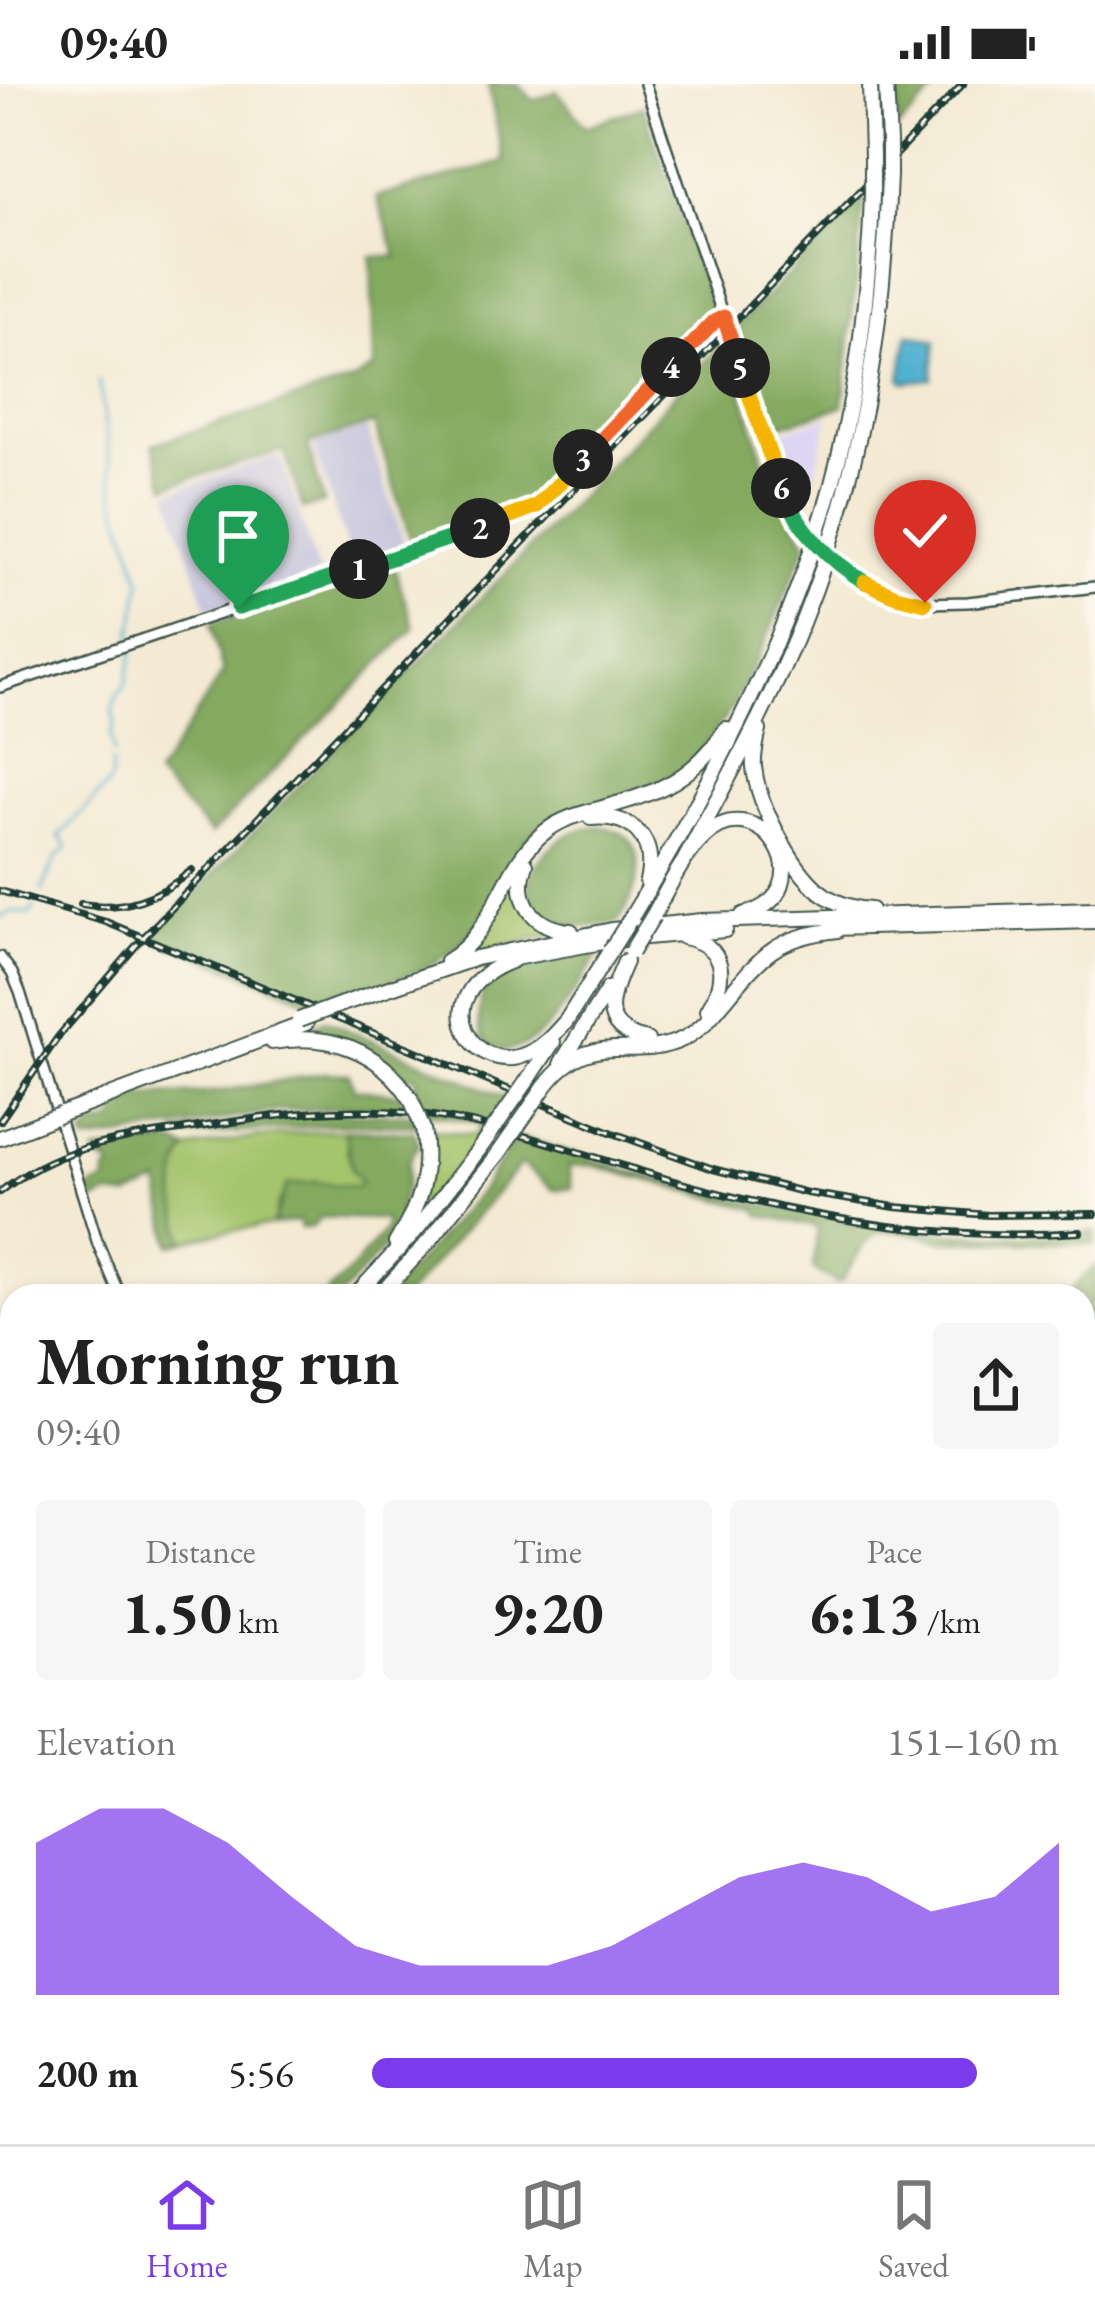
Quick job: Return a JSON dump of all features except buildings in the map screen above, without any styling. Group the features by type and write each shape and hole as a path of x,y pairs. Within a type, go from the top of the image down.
{"highway":[{"path":"366,1284 417,1229 480,1148 630,919 706,786 796,590 820,526 850,405 866,296 872,195 870,84"},
{"path":"886,84 889,175 879,325 857,450 814,593 757,737 754,768 772,819 798,867 818,890 864,910 929,914"},
{"path":"424,974 473,941 524,854 546,831 570,817 656,792 700,763 720,739 762,668"},
{"path":"390,1284 499,1153 628,957 684,861 779,675"},
{"path":"612,930 557,930 529,911 522,892 523,872 533,852 556,832 578,821 603,817 622,820 638,832 649,850 650,870 630,919"},
{"path":"0,1135 424,974 521,947 612,930 746,915 769,904 783,880 782,855 775,841 753,825 723,825 709,832 684,861"},
{"path":"702,921 1095,910"},
{"path":"346,1005 523,956 659,935 1095,921"},
{"path":"546,1084 567,1063 592,1051 682,1040 707,1021 756,963 778,945 806,935 861,927"},
{"path":"628,957 610,1004 622,1030 654,1040 675,1036 694,1025 716,995 718,960 699,941 659,935"},
{"path":"523,956 486,972 469,990 463,1017 471,1038 488,1054 514,1058 540,1047 567,1020"},
{"path":"58,1113 302,1022"},
{"path":"226,1053 294,1039 334,1041 377,1061 411,1099 423,1129 426,1168 419,1200 398,1239 364,1284"}],"street":[{"path":"645,84 780,485 810,535 835,561 882,591 925,603 1095,587"},
{"path":"0,687 531,510 724,317"},
{"path":"0,957 20,992 98,1244 115,1284"}],"shaded area":[{"path":"829,416 807,507 790,487 774,444 778,433"},
{"path":"367,428 405,545 352,562 313,445"},
{"path":"280,455 319,574 208,611 168,492"}],"green space":[{"path":"488,84 518,84 534,101 557,91 586,127 643,106 713,311 527,504 412,544 374,423 308,444 324,503 303,509 284,450 166,486 153,444 353,381 374,368 371,257 397,257 377,197 504,162"},
{"path":"896,84 942,84 898,128"},
{"path":"864,197 843,406 768,429 738,326"},
{"path":"726,339 771,483 807,544 733,706 691,761 651,787 575,810 541,827 519,849 475,928 444,957 404,977 321,1005 152,937 586,490"},
{"path":"393,564 414,628 211,834 156,776 223,673 211,624"},
{"path":"599,826 627,837 637,856 637,880 623,914 617,922 582,926 541,913 532,900 535,868 561,840"},
{"path":"524,861 519,886 551,935 455,959"},
{"path":"604,946 568,1001 534,1039 506,1050 485,1039 480,1028 481,1000 497,976 534,960"},
{"path":"325,1020 508,1099 490,1125 420,1111 411,1094 416,1077 398,1076 392,1069 300,1035 299,1030"},
{"path":"325,1073 349,1074 354,1089 398,1094 405,1108 276,1111 86,1142 84,1136 93,1127 115,1121 118,1105 138,1097 217,1091"},
{"path":"323,1113 414,1115 417,1125 337,1124 178,1137 176,1133"},
{"path":"479,1127 486,1130 398,1243 416,1211 426,1129 473,1135"},
{"path":"345,1130 348,1154 361,1181 357,1188 314,1182 279,1201 273,1225 184,1241 176,1183 187,1150 265,1136"},
{"path":"345,1130 414,1132 419,1145 409,1161 401,1219 351,1284 336,1284 386,1228 384,1219 321,1217 312,1227 301,1228 299,1221 273,1225 287,1185 314,1182 357,1187 361,1181 352,1170"},
{"path":"516,1137 696,1189 808,1214 979,1235 1095,1232 1095,1244 936,1240 881,1232 867,1242 837,1283 813,1269 818,1227 760,1215 759,1210 592,1165 569,1166 572,1188 554,1190 521,1164 416,1284 398,1284 483,1188"},
{"path":"175,1143 187,1150 176,1183 184,1241 171,1245 159,1183 129,1197 109,1195 89,1204 86,1191 106,1181 110,1169 109,1162 95,1153"},
{"path":"1095,1266 1095,1284 1077,1284"}],"water":[{"path":"908,334 936,341 932,379 904,382 901,378"}],"waterway":[{"path":"99,381 115,496 141,580 132,637"},
{"path":"114,753 112,710 126,685 134,648"},
{"path":"42,891 56,858 68,847 59,836 107,786 112,763"},
{"path":"0,917 12,912 31,914 34,906"}],"railway":[{"path":"0,1121 58,1037 140,941 963,84"},
{"path":"81,904 112,906 140,900 192,870"},
{"path":"0,891 106,922 613,1133 713,1169 807,1193 895,1207 988,1215 1095,1214"},
{"path":"0,1192 44,1164 111,1142 271,1117 384,1111 477,1124 717,1193 820,1215 976,1234 1080,1232"}],"route":[{"path":"238,608 531,510 724,317 772,465 799,521 820,547 856,576 882,591 925,603"}]}
